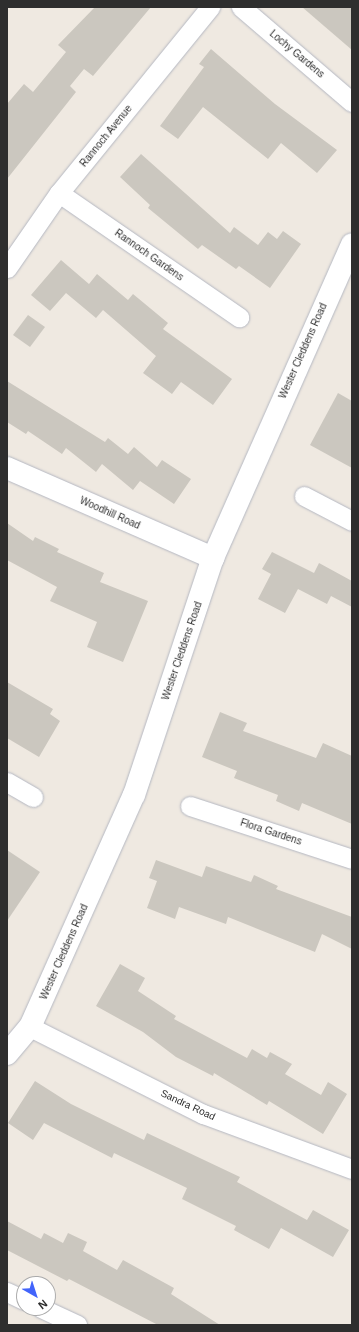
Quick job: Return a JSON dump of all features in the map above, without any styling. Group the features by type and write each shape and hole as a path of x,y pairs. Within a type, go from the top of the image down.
{"street":[{"name":"Rannoch Avenue","path":"7,268 59,193 210,7"},
{"name":"Lochy Gardens","path":"241,7 352,102"},
{"name":"Rannoch Gardens","path":"59,193 238,317"},
{"name":"Wester Cleddens Road","path":"7,1054 30,1027 134,795 213,558 352,244"},
{"name":"Woodhill Road","path":"7,468 213,558"},
{"path":"304,496 352,521"},
{"path":"7,782 33,797"},
{"name":"Flora Gardens","path":"190,806 352,859"},
{"name":"Sandra Road","path":"30,1027 203,1114 352,1169"},
{"path":"56,1315 77,1325"}],"building":[{"path":"95,7 151,7 93,76 84,69 70,86 76,92 7,179 7,104 24,84 33,92 66,52 58,45"},
{"path":"302,7 352,7 352,50"},
{"path":"211,49 275,104 337,150 317,173 281,143 268,159 203,107 178,139 160,126 204,67 199,64"},
{"path":"141,154 230,233 234,227 258,245 268,232 277,239 283,231 301,244 270,288 239,266 236,269 202,245 198,249 148,208 150,205 120,177"},
{"path":"61,260 89,284 97,274 128,300 133,294 168,323 163,329 232,379 213,405 181,382 172,394 143,373 156,356 103,310 96,318 66,293 50,311 31,295"},
{"path":"28,315 45,327 30,347 13,335"},
{"path":"7,381 105,442 108,438 128,454 134,447 157,467 162,460 191,479 174,504 140,481 133,490 102,464 96,472 66,448 62,454 28,431 26,434 7,422"},
{"path":"338,393 352,401 352,468 310,445"},
{"path":"7,523 33,541 35,537 59,549 57,552 104,573 100,582 148,601 123,662 87,647 97,622 50,601 57,587 7,560"},
{"path":"272,552 314,573 319,563 352,581 352,607 331,596 327,604 298,589 285,613 258,599 271,574 262,569"},
{"path":"7,682 53,709 50,714 60,721 39,757 7,738"},
{"path":"220,712 247,723 243,731 316,758 323,743 352,756 352,824 302,803 299,811 276,801 278,795 234,778 237,771 202,757"},
{"path":"7,850 40,872 7,921"},
{"path":"156,860 202,877 206,866 251,882 254,875 278,886 276,889 352,917 352,949 322,934 315,952 228,917 226,924 179,907 175,919 147,908 157,881 149,878"},
{"path":"120,964 145,978 138,991 176,1016 174,1019 247,1058 252,1049 267,1058 270,1052 292,1064 285,1074 321,1095 328,1082 347,1094 323,1134 269,1101 267,1105 214,1073 213,1076 176,1057 143,1032 96,1006"},
{"path":"35,1081 71,1104 144,1140 147,1133 240,1177 237,1182 307,1220 313,1210 349,1230 333,1257 281,1228 269,1249 234,1230 236,1226 182,1199 187,1188 114,1153 112,1158 44,1123 33,1140 8,1123"},
{"path":"7,1221 41,1239 44,1233 63,1243 68,1233 87,1242 83,1251 117,1270 123,1260 174,1288 171,1294 220,1325 158,1325 69,1279 67,1281 7,1250"}]}
